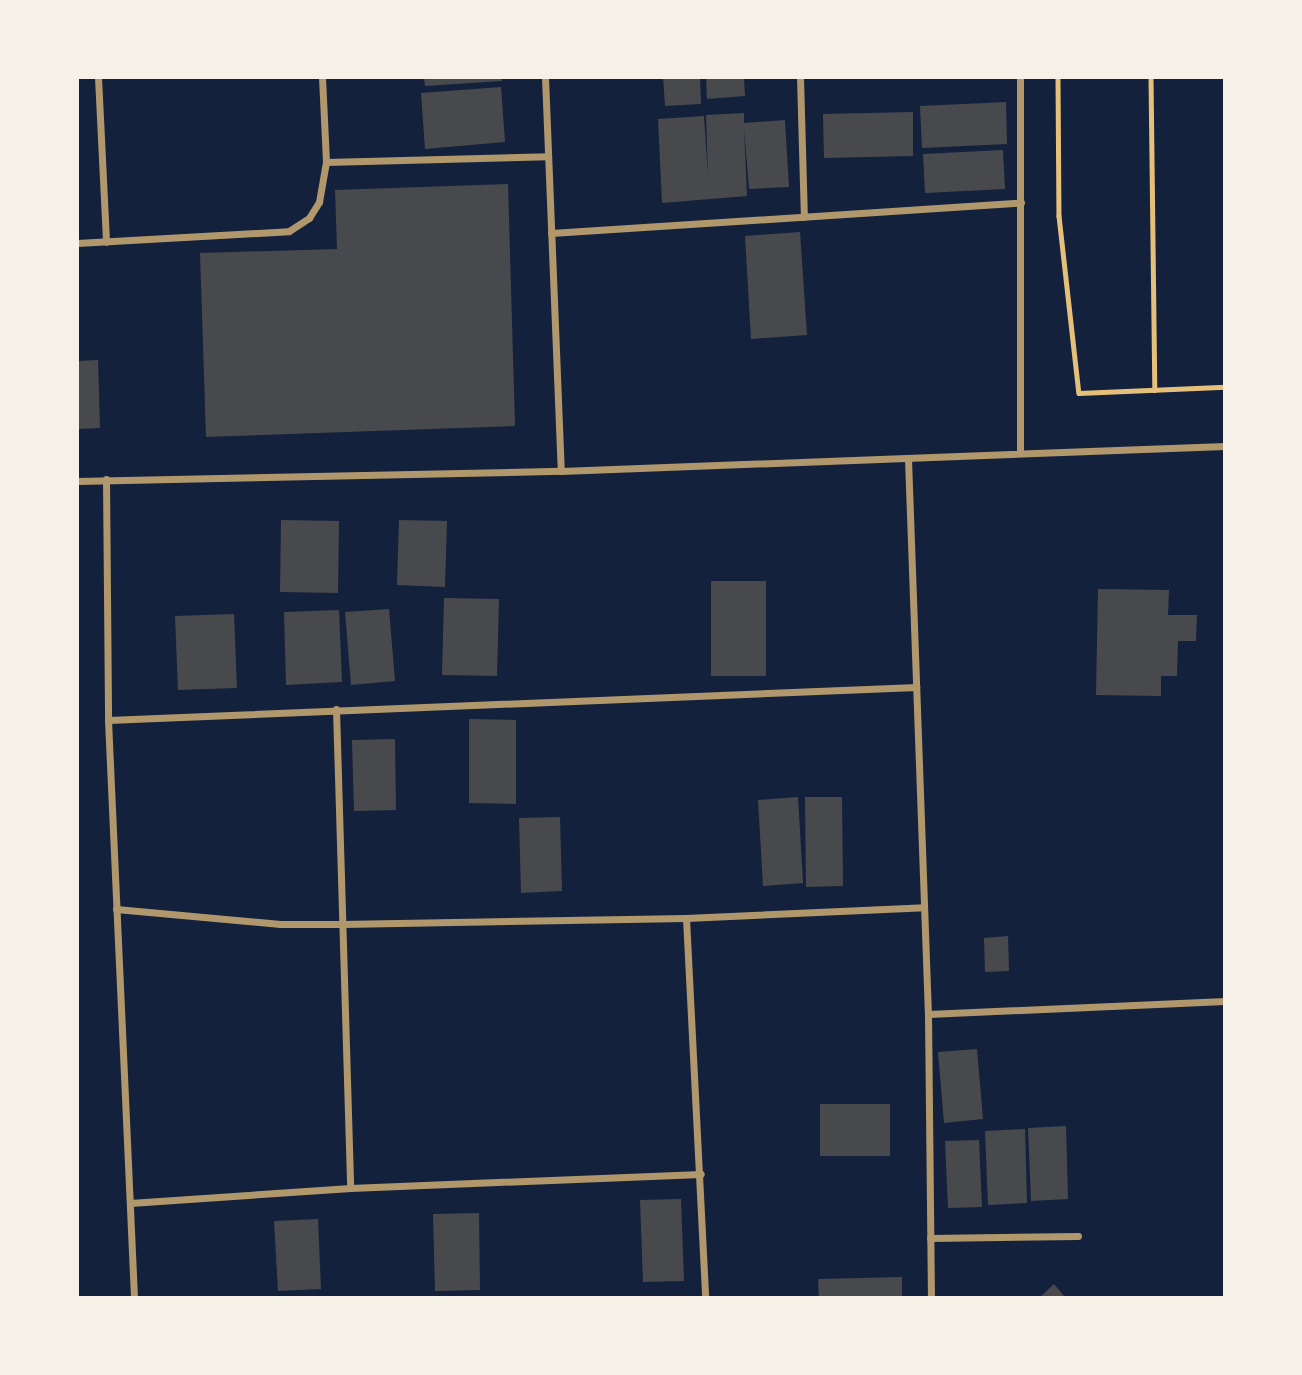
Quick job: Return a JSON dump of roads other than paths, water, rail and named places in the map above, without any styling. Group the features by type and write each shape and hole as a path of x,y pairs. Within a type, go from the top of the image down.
{"street":[{"path":"98,77 106,242"},
{"path":"77,243 289,231 309,218 319,202 326,162 322,77"},
{"path":"545,77 561,471"},
{"path":"800,77 804,217"},
{"path":"1020,77 1020,451"},
{"path":"326,162 548,156"},
{"path":"551,233 1021,203"},
{"path":"77,481 561,471 908,459 1020,451 1225,446"},
{"path":"908,459 928,1014 931,1298"},
{"path":"106,479 108,720 134,1298"},
{"path":"108,720 916,687"},
{"path":"335,709 350,1188"},
{"path":"117,909 280,924 342,924 686,918 924,907"},
{"path":"686,918 701,1174 705,1298"},
{"path":"928,1014 1225,1001"},
{"path":"130,1203 350,1188 701,1174"},
{"path":"930,1238 1078,1236"}]}
